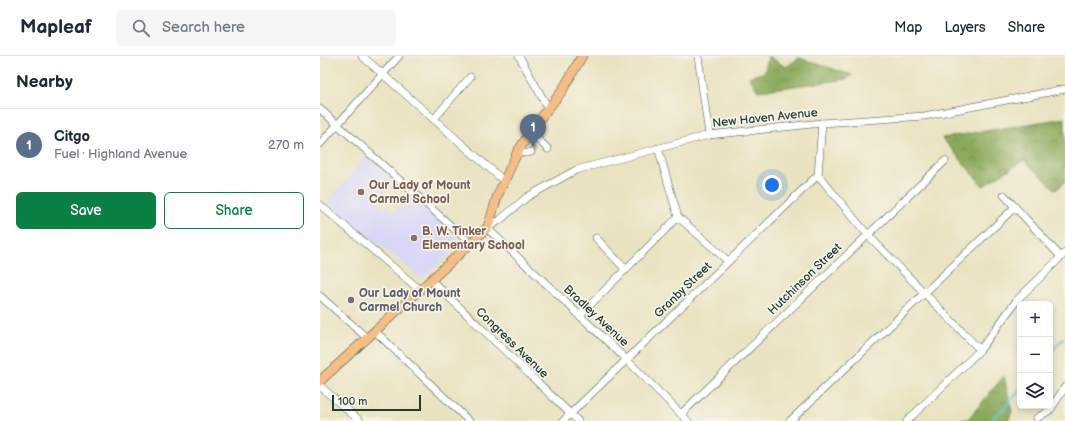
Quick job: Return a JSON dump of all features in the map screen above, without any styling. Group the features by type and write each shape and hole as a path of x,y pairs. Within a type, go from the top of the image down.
{"main road":[{"path":"320,381 487,228 504,181 517,153 530,132 565,86 582,56"}],"street":[{"path":"362,56 504,181"},
{"path":"320,144 399,56"},
{"path":"520,56 548,108"},
{"path":"698,56 709,135"},
{"path":"434,119 470,77"},
{"name":"New Haven Avenue","path":"487,228 500,220 528,197 576,170 709,135 822,123 924,116 1065,89"},
{"path":"320,109 470,243"},
{"path":"822,123 818,175 867,234 980,350"},
{"path":"530,132 536,142 548,148"},
{"path":"658,148 678,217 728,261"},
{"path":"517,153 529,152"},
{"name":"Hutchinson Street","path":"681,414 945,160"},
{"name":"Granby Street","path":"563,421 818,175"},
{"path":"907,421 980,350 1017,300 1063,255 1004,195"},
{"path":"320,205 420,290"},
{"path":"790,421 1015,207"},
{"path":"579,316 678,217"},
{"name":"Bradley Avenue","path":"487,228 627,360 688,421"},
{"path":"596,238 626,270"},
{"name":"Congress Avenue","path":"431,280 578,421"},
{"path":"320,296 367,338"},
{"path":"375,331 469,421"},
{"path":"320,386 360,421"},
{"path":"1037,418 1050,410 1065,387"}],"shaded area":[{"name":"B. W. Tinker Elementary School","path":"367,156 395,182 377,203 384,209 387,206 394,212 409,194 462,243 422,279 327,202"}],"green space":[{"path":"768,56 786,67 799,58 852,75 847,79 758,91 749,77 765,72"},
{"path":"1065,118 1065,182 1056,190 1024,160 983,186 942,138"},
{"path":"1004,376 1012,411 1008,421 957,421 968,419"}],"waterway":[{"path":"1053,350 1065,338"},
{"path":"990,421 1017,393"}],"tunnel":[{"path":"531,152 536,145"}],"place":[{"name":"Citgo","path":"533,147"},
{"name":"Our Lady of Mount Carmel School","path":"361,192"},
{"name":"B. W. Tinker Elementary School","path":"414,238"},
{"name":"Our Lady of Mount Carmel Church","path":"351,300"}]}
